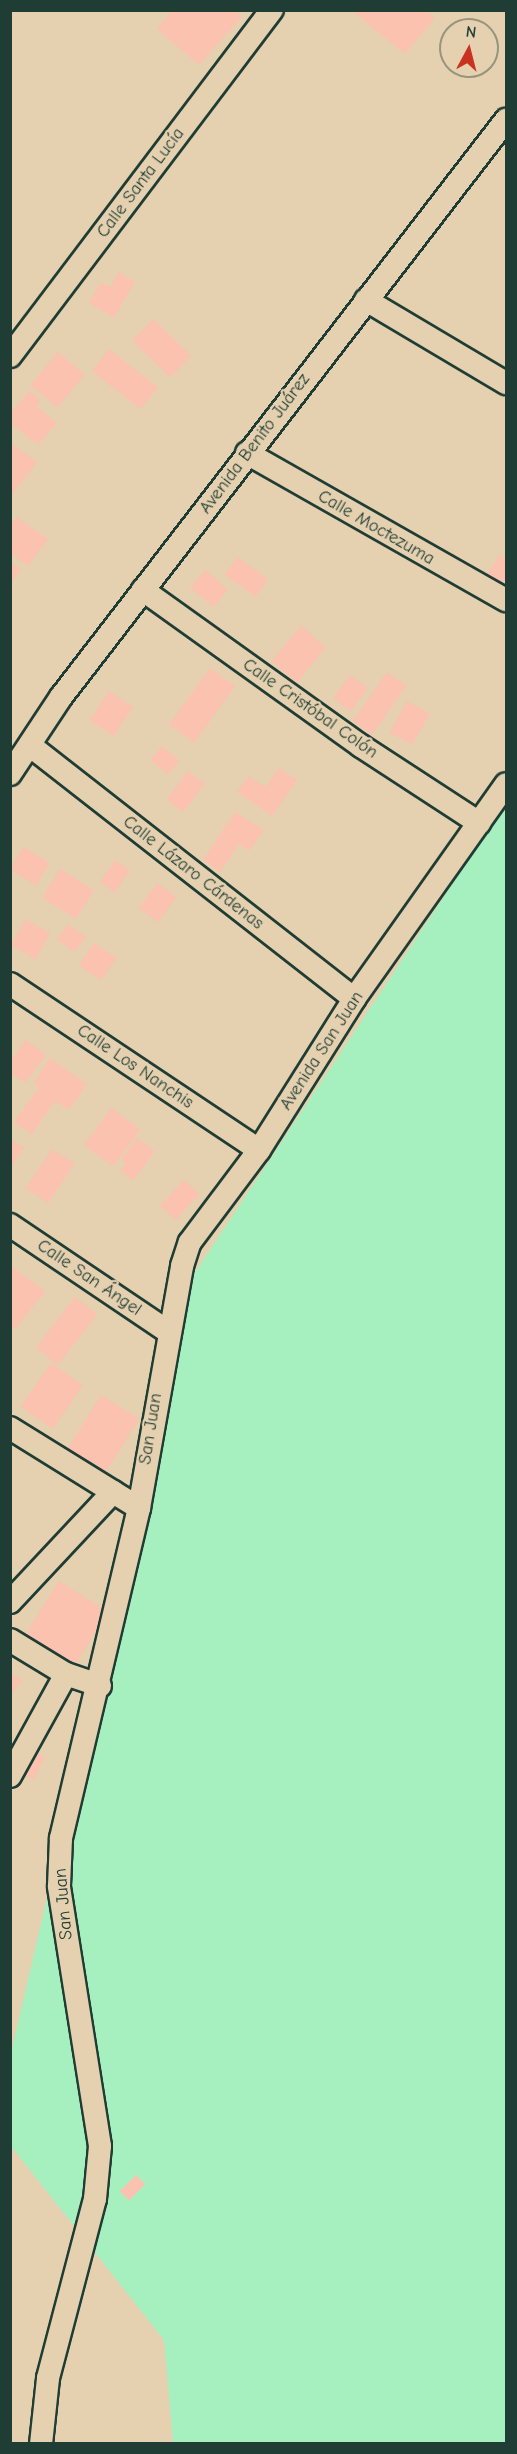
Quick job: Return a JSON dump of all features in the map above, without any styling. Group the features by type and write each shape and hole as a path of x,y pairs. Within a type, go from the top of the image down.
{"street":[{"name":"Calle Santa Lucía","path":"10,356 272,10"},
{"name":"Avenida Benito Juárez","path":"10,774 32,747 61,697 247,453 507,120"},
{"path":"366,300 507,383"},
{"name":"Calle Moctezuma","path":"247,453 507,600"},
{"name":"Calle Cristóbal Colón","path":"143,591 351,739 479,823"},
{"name":"Calle Lázaro Cárdenas","path":"32,747 354,999"},
{"name":"Avenida San Juan","path":"167,1331 190,1242 260,1150 354,999 507,784"},
{"name":"Calle Los Nanchis","path":"10,984 260,1150"},
{"name":"Calle San Ángel","path":"10,1225 167,1331"},
{"name":"San Juan","path":"41,2444 48,2378 96,2199 98,2171 94,2089 59,1886 61,1838 72,1776 100,1686 139,1508 167,1331"},
{"path":"10,1428 139,1508"},
{"path":"10,1602 112,1492"},
{"path":"10,1640 66,1674 100,1686"},
{"path":"10,1776 66,1674"}],"green space":[{"path":"506,803 506,2443 173,2443 164,2340 11,2146 11,2053 190,1280"}],"building":[{"path":"173,10 234,10 242,17 199,65 157,29"},
{"path":"351,10 426,10 435,18 405,54"},
{"path":"119,272 135,282 114,318 89,303 101,282 110,287"},
{"path":"153,319 191,356 170,377 132,341"},
{"path":"109,349 158,387 141,409 92,371"},
{"path":"58,352 85,374 57,407 30,385"},
{"path":"29,391 41,400 36,406 57,423 38,445 10,423 10,414"},
{"path":"10,443 37,462 10,498"},
{"path":"16,517 48,539 28,566 10,554 10,525"},
{"path":"500,554 506,559 506,579 501,587 485,578"},
{"path":"237,557 268,579 256,597 224,575"},
{"path":"10,562 21,570 10,584"},
{"path":"205,570 228,589 213,607 190,588"},
{"path":"301,626 326,647 297,682 271,661"},
{"path":"210,668 235,686 194,743 169,725"},
{"path":"387,672 407,686 372,735 353,721"},
{"path":"350,675 368,688 351,711 333,698"},
{"path":"109,691 133,707 113,736 89,720"},
{"path":"407,701 430,714 412,745 390,732"},
{"path":"162,746 180,761 168,775 150,760"},
{"path":"279,768 297,780 272,816 237,792 249,776 266,787"},
{"path":"188,771 205,784 183,812 166,800"},
{"path":"235,812 264,830 249,851 239,844 220,872 203,860"},
{"path":"23,847 50,863 36,885 10,870"},
{"path":"115,860 130,870 115,892 100,882"},
{"path":"60,869 94,890 76,919 42,898"},
{"path":"157,883 176,897 158,922 139,908"},
{"path":"25,919 50,933 36,959 10,945"},
{"path":"68,924 86,937 75,952 57,939"},
{"path":"94,943 116,958 101,980 79,965"},
{"path":"26,1040 46,1055 25,1083 10,1073 10,1061"},
{"path":"50,1058 87,1084 69,1110 55,1101 32,1134 14,1122 39,1087 33,1083"},
{"path":"111,1108 140,1129 113,1166 84,1145"},
{"path":"137,1138 155,1151 133,1181 120,1171 126,1163 121,1160"},
{"path":"10,1139 24,1148 10,1168"},
{"path":"52,1149 74,1164 48,1203 26,1188"},
{"path":"184,1180 199,1194 175,1220 160,1206"},
{"path":"10,1265 45,1291 15,1330 10,1327"},
{"path":"75,1297 97,1314 58,1365 36,1347"},
{"path":"51,1363 83,1385 53,1429 21,1406"},
{"path":"101,1395 139,1419 103,1477 65,1453"},
{"path":"59,1581 108,1612 71,1671 22,1640"},
{"path":"10,1673 22,1680 10,1697"},
{"path":"32,1751 45,1757 34,1780 21,1774"},
{"path":"136,2175 145,2184 129,2200 120,2191"}]}
